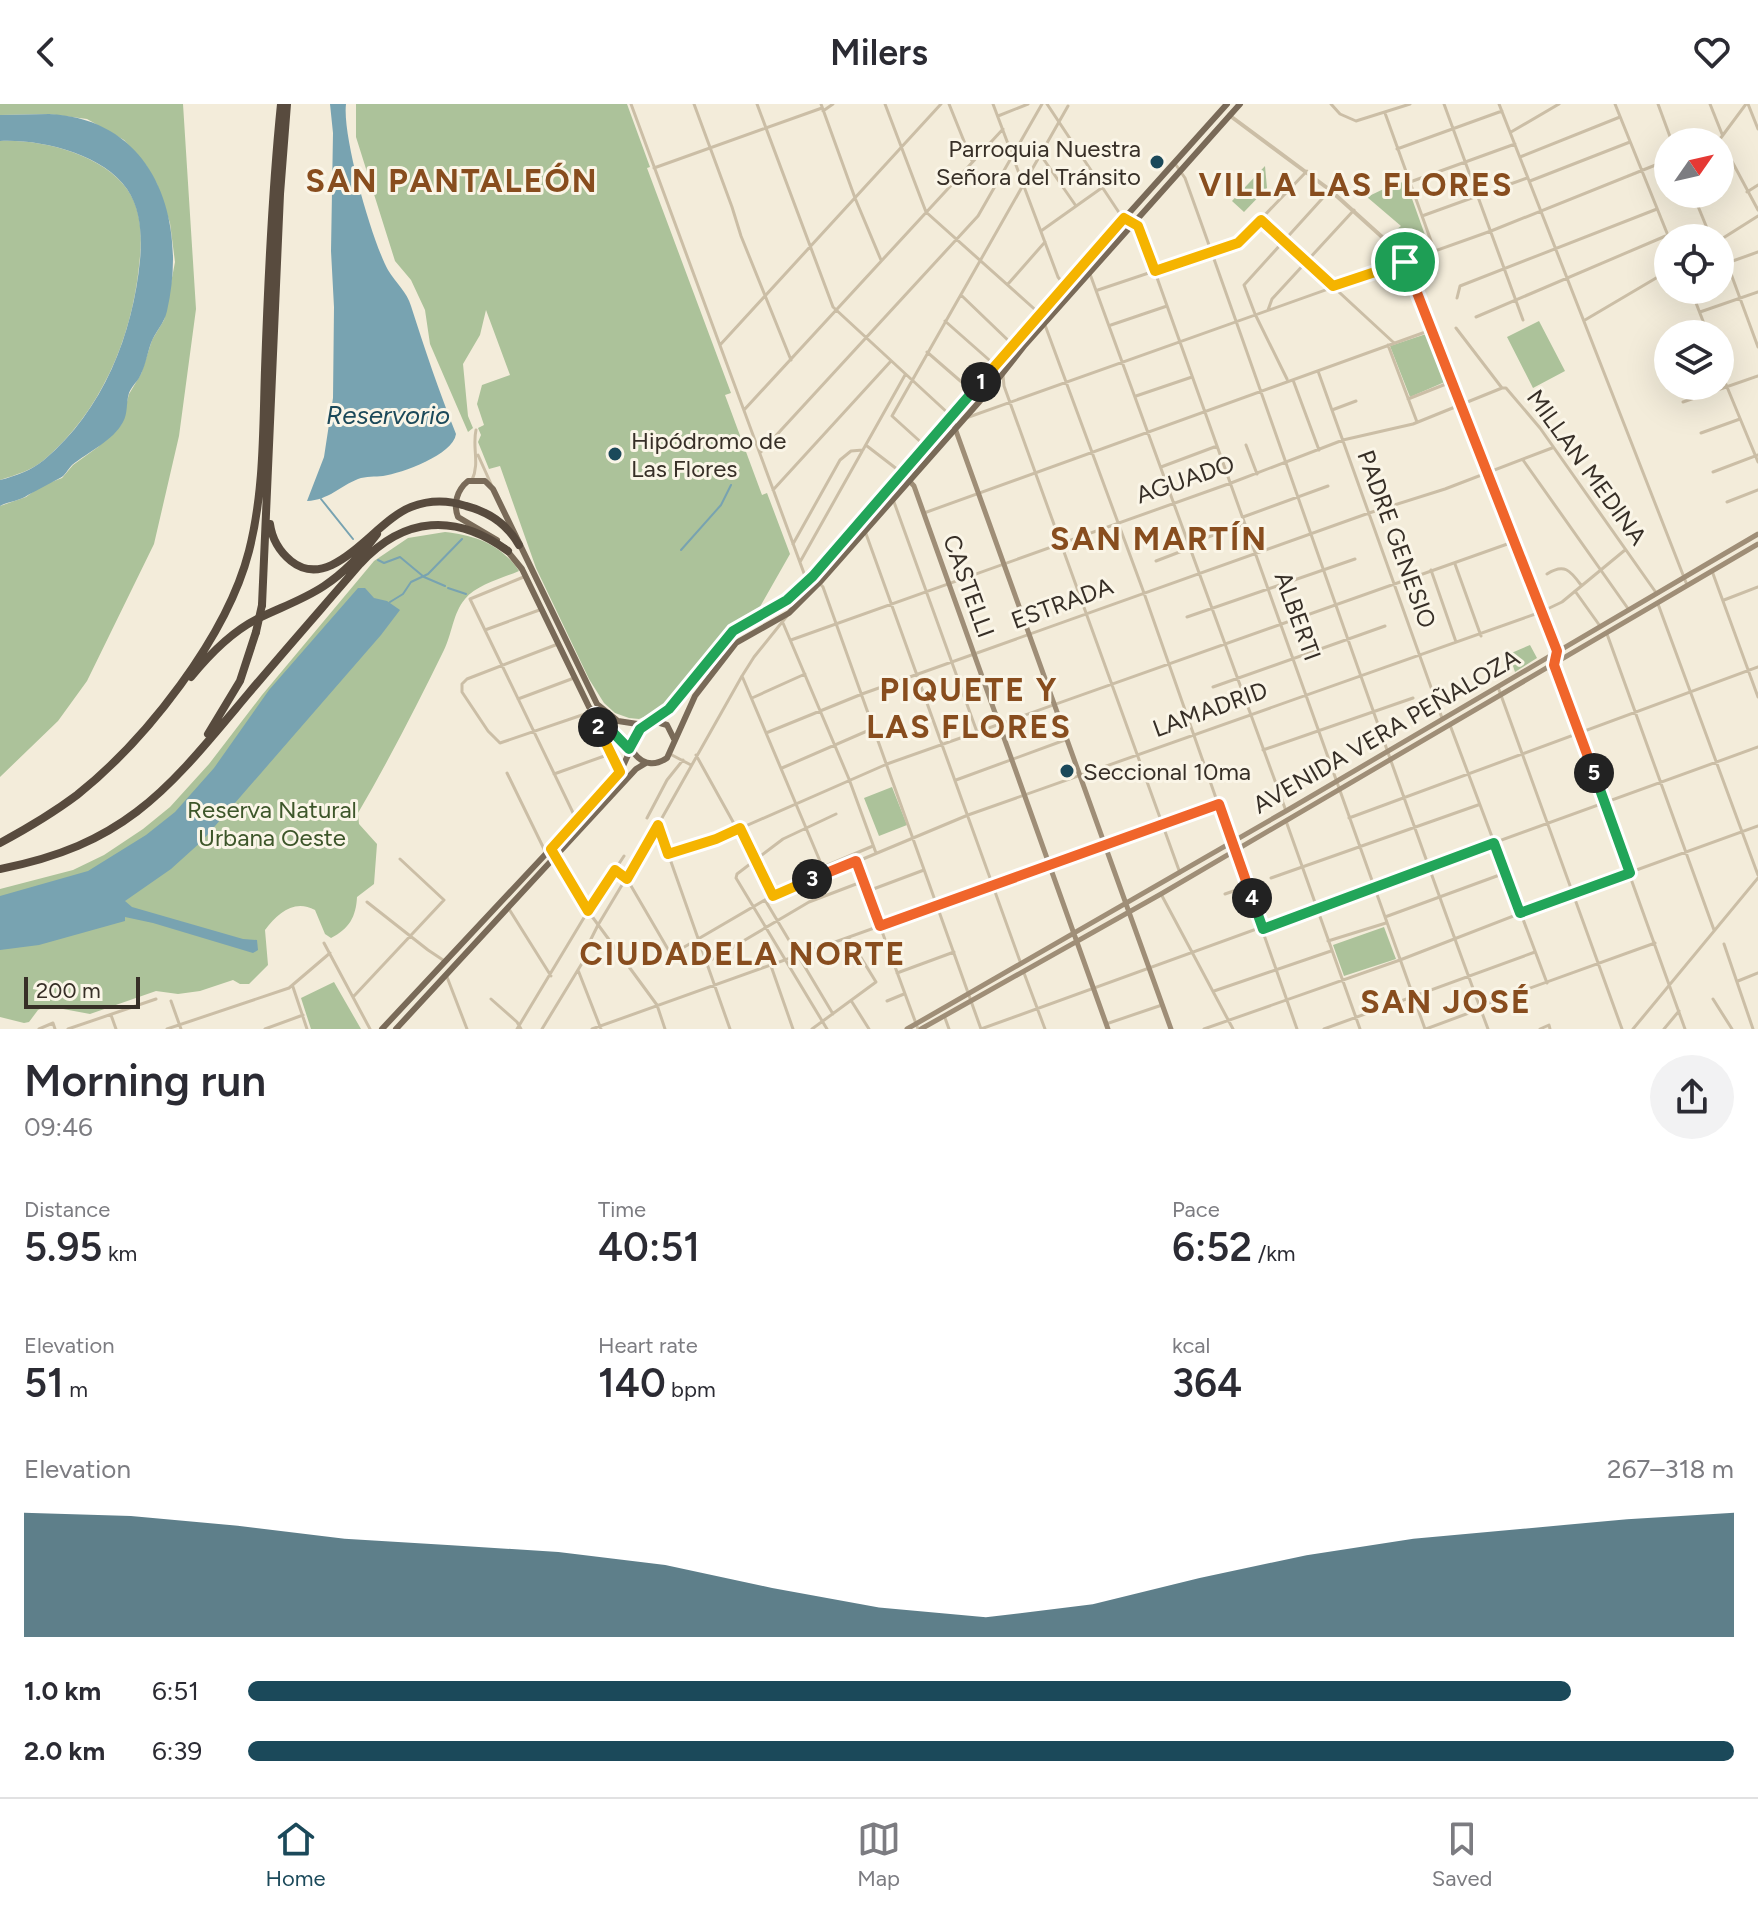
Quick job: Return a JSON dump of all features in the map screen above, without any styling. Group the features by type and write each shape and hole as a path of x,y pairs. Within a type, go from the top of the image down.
{"highway":[{"path":"125,751 181,683 220,625 235,597 250,550 261,479 269,267 281,104"},
{"path":"145,807 185,764 216,723 240,681 262,605 280,183 287,104"},
{"path":"274,343 270,522 275,543 296,564 310,570 323,569 342,560 388,521 418,505 440,502 456,503 499,520 519,545"},
{"path":"0,843 47,816 107,768 220,646 249,624 333,580 359,556 388,521"},
{"path":"0,869 54,856 88,842 145,807 179,776 350,576 384,542 414,528 450,525 480,534 508,551"}],"main road":[{"path":"400,1028 636,769 646,763 662,761 670,754 689,707 736,643 789,613 814,589 956,427 1001,382 1004,372 1044,324 1240,104"},
{"path":"646,763 593,712 574,678 566,651 558,644 526,576 508,551 490,535 461,521 456,514 456,503 463,486 472,480 485,481 493,489 566,651 593,699 602,710 623,723 644,725 653,721 669,709 733,631 783,603 813,576 1224,105"},
{"path":"951,416 1171,1029"},
{"name":"CASTELLI","path":"902,473 910,480 924,513 1107,1027"},
{"name":"AVENIDA VERA PEÑALOZA","path":"918,1027 969,993 1758,534"},
{"name":"AVENIDA VERA PEÑALOZA","path":"907,1029 944,1016 1161,894 1758,544"},
{"path":"653,721 669,727 674,743"},
{"path":"382,1029 620,772 644,725"}],"street":[{"path":"631,104 807,582 814,589"},
{"path":"694,104 791,360"},
{"path":"757,104 836,311 951,416"},
{"path":"654,168 833,104"},
{"path":"885,104 926,212 1040,314"},
{"path":"720,345 941,104"},
{"path":"949,104 972,161"},
{"path":"993,104 1045,242 1064,286 1071,294"},
{"path":"998,116 1028,104"},
{"path":"760,453 980,214 1044,104 1124,218 1134,222"},
{"path":"1331,104 1340,114 1356,121 1410,104"},
{"path":"1444,104 1523,320"},
{"path":"1499,104 1688,586"},
{"path":"1511,132 1559,104"},
{"path":"1615,104 1663,224"},
{"path":"1658,104 1667,128"},
{"path":"1710,104 1718,128"},
{"path":"1728,128 1747,104 1758,129"},
{"path":"1224,105 1229,115 1307,171 1354,210 1405,262 1557,651 1554,665 1685,1029"},
{"path":"925,446 892,416 1068,106"},
{"path":"822,108 881,260"},
{"path":"1397,149 1502,111"},
{"path":"1385,113 1435,252"},
{"path":"1520,157 1620,117"},
{"path":"744,410 1003,129"},
{"path":"1422,216 1630,142"},
{"path":"1410,182 1515,144"},
{"path":"1040,154 1076,206"},
{"path":"1173,162 1180,169 1212,252 1488,1029"},
{"path":"1734,164 1758,210"},
{"path":"964,419 1435,252 1654,166"},
{"path":"1098,290 1238,243 1307,171"},
{"path":"1747,192 1758,185"},
{"path":"1041,231 1103,187"},
{"path":"1319,450 1290,380 1255,314 1244,285 1330,190"},
{"path":"1457,298 1460,286 1657,209"},
{"path":"1268,310 1272,299 1354,210"},
{"path":"1734,231 1758,216"},
{"path":"1261,220 1393,343"},
{"name":"ALBERTI","path":"1134,222 1155,271 1373,888 1426,1029"},
{"path":"1008,284 1045,242"},
{"path":"1476,317 1654,243"},
{"path":"1734,261 1758,252"},
{"path":"1089,272 1111,325 1286,811"},
{"path":"1585,320 1654,279"},
{"path":"1734,283 1758,347"},
{"path":"1700,312 1758,292"},
{"path":"961,294 1013,345"},
{"path":"1697,304 1703,320"},
{"path":"1111,325 1167,306"},
{"path":"945,321 996,366"},
{"path":"1044,324 1144,593 1297,1029"},
{"name":"MILLAN MEDINA","path":"1456,328 1502,388 1506,388 1521,405 1657,594"},
{"path":"924,513 1431,330"},
{"path":"1388,345 1417,422"},
{"path":"927,352 973,392"},
{"path":"773,490 891,361"},
{"name":"PADRE GENESIO","path":"1318,371 1442,720"},
{"path":"989,374 1001,382 1011,403 1180,873"},
{"path":"800,562 905,375"},
{"path":"1734,384 1758,376"},
{"path":"1136,396 1192,377"},
{"path":"1408,399 1451,382"},
{"name":"AGUADO","path":"791,640 1257,474 1343,440 1417,422 1502,388"},
{"path":"1683,402 1689,400"},
{"path":"1732,400 1758,462"},
{"path":"1332,410 1356,401"},
{"path":"1701,433 1740,419"},
{"path":"472,480 477,470 476,430"},
{"path":"1246,445 1257,474"},
{"path":"1161,467 1217,446"},
{"path":"793,544 840,460 847,453 865,448"},
{"name":"CASTELLI","path":"865,448 902,473"},
{"name":"ESTRADA","path":"766,733 862,694 1087,612 1487,474 1552,448"},
{"path":"476,451 493,489"},
{"path":"1713,472 1757,456"},
{"path":"1523,460 1629,610"},
{"path":"1243,517 1328,486"},
{"path":"1727,502 1758,490"},
{"path":"892,500 977,732"},
{"path":"1156,561 1245,524"},
{"path":"865,530 1021,964"},
{"path":"668,854 716,839 887,764 1513,542"},
{"name":"LAMADRID","path":"627,879 671,953 773,896 968,815 1419,654 1481,636 1541,612 1562,602 1625,550"},
{"path":"1187,617 1355,559"},
{"path":"1455,563 1481,636"},
{"path":"1547,574 1564,567 1571,570 1581,585"},
{"path":"1431,570 1456,642"},
{"path":"1712,571 1758,697"},
{"path":"526,576 470,599 577,821"},
{"path":"813,576 820,582 836,623 981,1029 1758,747"},
{"path":"1723,600 1758,587"},
{"path":"1575,591 1600,626"},
{"path":"1633,1029 1758,876 1658,604"},
{"path":"485,630 542,609"},
{"path":"542,1029 578,970 598,925 742,676 789,613"},
{"path":"783,623 849,779 876,854"},
{"path":"763,626 771,629 772,635"},
{"path":"1213,687 1385,626"},
{"path":"1607,634 1714,930"},
{"path":"558,644 467,679 462,684 462,692 494,739 500,743 593,712 620,772"},
{"path":"1349,818 1758,667"},
{"path":"752,698 805,674"},
{"path":"742,676 825,873"},
{"path":"518,699 574,678"},
{"path":"1498,687 1622,1029"},
{"path":"1263,750 1413,698"},
{"path":"1450,725 1547,983"},
{"path":"781,769 874,728"},
{"path":"956,780 1068,739"},
{"path":"554,774 610,754"},
{"path":"670,754 691,765"},
{"path":"696,755 773,896"},
{"path":"647,818 667,780 683,760"},
{"path":"507,773 549,852 558,857 588,911 657,1005 665,1029"},
{"path":"592,1029 1219,804"},
{"path":"1271,878 1479,805"},
{"path":"827,1029 736,878 737,874 783,839 836,814"},
{"path":"1286,821 1360,1029"},
{"path":"658,825 730,1029"},
{"path":"1204,1029 1456,940 1520,913 1758,826"},
{"name":"LAMADRID","path":"796,886 823,867 873,846"},
{"path":"519,1028 624,856"},
{"path":"354,996 444,900 400,859"},
{"path":"856,861 918,1027"},
{"path":"615,870 627,879"},
{"path":"868,891 925,870"},
{"path":"1384,918 1505,873"},
{"path":"706,963 809,902 864,881"},
{"path":"1225,894 1248,886"},
{"path":"1161,894 1233,1029"},
{"path":"765,900 833,1014"},
{"path":"367,902 446,962"},
{"path":"509,909 551,976"},
{"path":"1328,941 1386,923"},
{"path":"812,1029 876,982 848,936"},
{"path":"324,943 370,1029"},
{"path":"1426,1029 1656,943"},
{"path":"1724,944 1753,1029"},
{"path":"1213,992 1331,951"},
{"path":"897,973 954,952"},
{"path":"1324,1029 1535,952"},
{"path":"167,1029 293,986 330,953"},
{"path":"771,966 793,1029"},
{"path":"578,970 600,1028"},
{"path":"1024,972 1045,1029"},
{"path":"1738,981 1758,973"},
{"path":"446,976 467,1029"},
{"path":"293,986 307,1029"},
{"path":"887,1001 904,994"},
{"path":"68,1029 156,999"},
{"path":"491,999 517,1022 519,1028"},
{"path":"1713,999 1732,1029"},
{"path":"171,1001 180,1027"},
{"path":"852,1001 869,1029"},
{"path":"1107,1027 1162,1005"},
{"path":"1664,1029 1679,1011"},
{"path":"111,1015 116,1029"},
{"path":"265,1029 303,1015"},
{"path":"944,1016 949,1029"},
{"path":"393,1017 400,1028"},
{"path":"39,1029 53,1023 55,1029"},
{"path":"1540,1029 1550,1027"}],"green space":[{"path":"0,104 183,104 196,309 179,436 154,544 87,681 58,721 0,777 0,506 26,497 41,486 62,478 121,425 129,394 164,320 175,262 170,223 157,184 146,165 124,140 87,119 49,114 0,115"},
{"name":"Hipódromo de Las Flores","path":"356,104 627,104 650,167 647,168 731,393 725,395 762,495 767,493 790,554 757,612 731,628 681,690 658,711 639,719 615,713 604,703 589,679 536,568 500,466 489,469 478,442 481,435 478,428 484,425 477,404 482,385 510,375 486,310 480,335 463,364 468,416 473,428 468,432 430,344 425,310 411,280 395,261 356,137"},
{"path":"0,141 52,146 102,166 127,189 139,216 141,236 129,320 121,347 97,397 64,441 44,460 0,480"},
{"path":"1265,166 1267,188 1244,212 1232,201"},
{"path":"1406,182 1430,249 1410,257 1389,235 1401,226 1367,197 1396,183"},
{"path":"1539,321 1565,371 1533,388 1507,337"},
{"path":"1429,333 1447,381 1410,397 1390,346"},
{"name":"Reserva Natural Urbana Oeste","path":"445,532 487,543 504,554 519,571 476,590 461,605 434,671 358,813 359,824 377,844 374,884 357,897 353,916 343,931 331,938 325,934 315,910 293,907 281,913 265,930 268,965 249,984 233,980 200,991 178,994 156,991 90,1014 47,1006 24,1023 0,1017 0,889 73,870 104,855 143,829 170,807 209,764 374,561 408,538"},
{"path":"1530,645 1537,658 1515,672 1509,654"},
{"path":"892,787 907,825 879,836 864,798"},
{"path":"1384,927 1396,959 1344,976 1333,945"},
{"path":"334,982 361,1029 311,1029 301,998"}],"water":[{"name":"Reservorio","path":"330,104 346,104 353,163 374,236 388,270 409,301 456,434 446,449 426,462 383,476 364,477 328,495 307,501 324,457 333,398 333,133"},
{"path":"49,114 85,120 115,134 138,155 156,180 167,210 172,243 172,277 166,316 151,343 141,374 129,393 126,415 119,429 72,465 62,477 25,497 0,506 0,480 24,472 44,460 65,440 98,395 122,343 140,260 138,214 132,197 116,177 103,166 70,151 34,143 0,141 0,115"},
{"path":"358,588 365,588 374,598 387,601 400,610 202,841 171,869 125,901 132,907 243,939 257,940 258,950 253,953 125,917 125,921 39,945 0,950 0,896 88,871 146,835 175,812 214,768 269,690"}],"waterway":[{"path":"681,550 721,505 731,485"},
{"path":"321,499 353,539"},
{"path":"390,602 403,594 411,582 428,574 462,539"},
{"path":"378,560 384,563 400,557 424,577 445,586"},
{"path":"448,588 466,594"}],"place":[{"name":"Parroquia Nuestra Señora del Tránsito","path":"1157,162"},
{"name":"Hipódromo de Las Flores","path":"615,454"},
{"name":"Seccional 10ma","path":"1067,771"}],"district":[{"name":"SAN PANTALEÓN","path":"452,181"},
{"name":"VILLA LAS FLORES","path":"1356,185"},
{"name":"SAN MARTÍN","path":"1159,539"},
{"name":"PIQUETE Y LAS FLORES","path":"969,708"},
{"name":"CIUDADELA NORTE","path":"743,954"},
{"name":"SAN JOSÉ","path":"1446,1002"}],"route":[{"path":"1124,218 1138,226 1155,271 1238,243 1261,220 1333,286 1405,262 1557,651 1554,665 1630,873 1520,913 1494,843 1263,929 1219,804 880,926 856,861 773,896 740,828 668,854 658,825 627,879 615,870 588,911 551,849 620,772 596,724 595,714 629,749 640,729 669,709 733,631 798,591 1124,218"}]}
